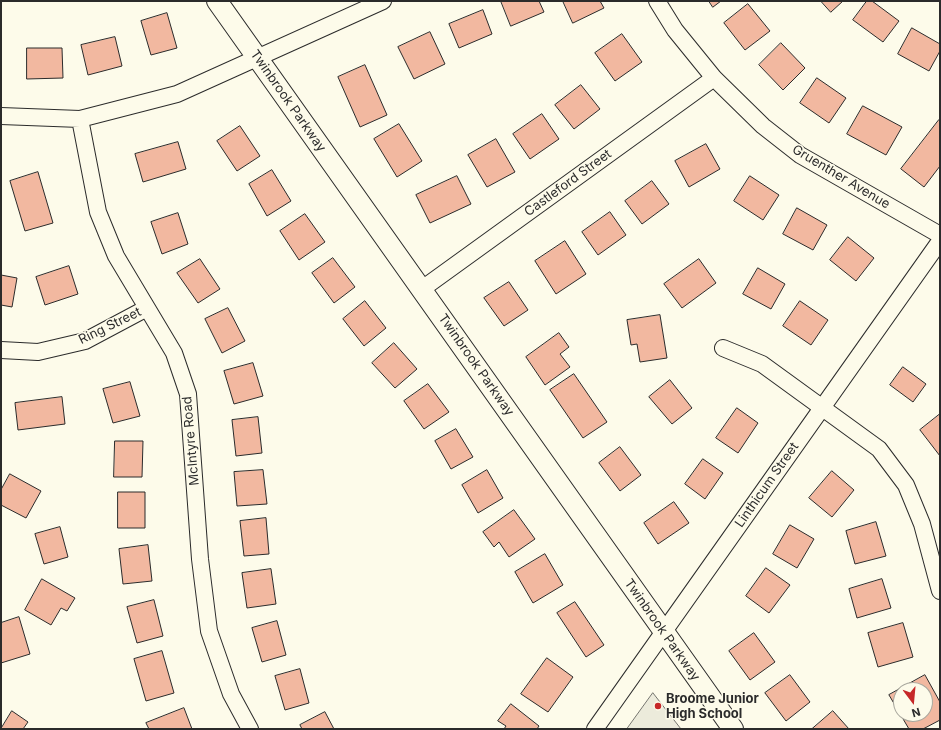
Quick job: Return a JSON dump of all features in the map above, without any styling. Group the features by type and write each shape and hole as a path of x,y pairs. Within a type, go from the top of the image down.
{"street":[{"name":"Twinbrook Parkway","path":"217,1 733,729"},
{"path":"1,116 80,119 177,94 383,1"},
{"name":"Gruenther Avenue","path":"657,1 675,30 714,78 763,126 800,155 940,235"},
{"name":"Castleford Street","path":"422,289 714,78"},
{"name":"McIntyre Road","path":"80,119 98,212 116,256 174,353 188,394 200,559 209,631 231,694 250,729"},
{"name":"Linthicum Street","path":"595,729 940,241"},
{"name":"Ring Street","path":"1,350 38,352 85,340 147,308"},
{"path":"723,348 762,364 879,449 906,485 922,524 940,591"}],"shaded area":[{"name":"Broome Junior High School","path":"653,693 681,729 627,729"}],"building":[{"path":"501,1 539,1 544,12 511,26"},
{"path":"563,1 600,1 604,8 573,23"},
{"path":"709,1 721,1 713,7"},
{"path":"821,1 843,1 831,12"},
{"path":"867,1 872,1 899,21 883,42 853,20"},
{"path":"748,4 770,31 745,50 724,23"},
{"path":"483,10 492,34 459,48 449,24"},
{"path":"167,13 177,48 151,55 141,21"},
{"path":"912,28 940,44 940,51 929,71 898,54"},
{"path":"430,32 445,64 414,79 398,47"},
{"path":"622,34 642,62 615,81 595,53"},
{"path":"115,37 122,66 88,75 81,45"},
{"path":"781,43 805,68 783,90 759,65"},
{"path":"27,48 62,48 63,78 27,79"},
{"path":"365,65 387,115 360,127 338,77"},
{"path":"817,78 846,98 829,123 800,103"},
{"path":"581,85 600,109 574,129 555,105"},
{"path":"863,106 902,127 886,155 847,134"},
{"path":"542,114 559,139 530,159 513,134"},
{"path":"939,120 940,166 924,187 901,169"},
{"path":"399,124 422,161 397,177 374,139"},
{"path":"240,126 260,156 237,171 217,141"},
{"path":"496,139 515,172 487,187 468,155"},
{"path":"178,142 186,169 143,182 135,154"},
{"path":"706,144 720,169 689,187 675,161"},
{"path":"272,170 291,201 267,216 249,184"},
{"path":"38,172 53,223 25,231 10,181"},
{"path":"457,176 471,204 430,223 416,195"},
{"path":"750,176 779,195 763,220 734,201"},
{"path":"652,181 669,204 642,224 625,201"},
{"path":"797,208 827,225 813,250 783,234"},
{"path":"610,212 626,235 598,255 582,232"},
{"path":"178,213 188,244 162,254 151,222"},
{"path":"305,214 325,242 299,260 280,231"},
{"path":"848,237 874,258 856,281 830,260"},
{"path":"565,241 586,274 556,294 535,261"},
{"path":"333,258 355,287 334,303 312,273"},
{"path":"200,259 220,289 198,303 177,273"},
{"path":"699,259 716,283 682,308 664,284"},
{"path":"69,266 78,294 45,305 36,277"},
{"path":"758,268 785,284 771,309 743,294"},
{"path":"1,275 17,278 12,307 1,305"},
{"path":"509,282 528,310 504,326 484,298"},
{"path":"365,301 386,328 364,346 343,319"},
{"path":"800,301 828,320 811,345 783,326"},
{"path":"228,308 245,341 222,353 205,319"},
{"path":"660,315 667,358 640,362 637,344 631,345 627,320"},
{"path":"559,333 569,347 560,354 570,367 545,385 526,357"},
{"path":"394,343 417,369 395,388 372,363"},
{"path":"253,363 263,396 234,404 224,371"},
{"path":"903,367 926,384 913,402 890,385"},
{"path":"574,374 607,422 583,438 550,390"},
{"path":"670,380 692,408 672,424 649,397"},
{"path":"130,382 140,416 113,423 103,389"},
{"path":"428,384 449,412 424,429 404,401"},
{"path":"62,397 65,424 18,430 15,403"},
{"path":"737,408 758,423 738,453 716,438"},
{"path":"940,414 940,456 920,430"},
{"path":"258,417 262,453 236,456 232,420"},
{"path":"456,429 473,457 451,469 435,441"},
{"path":"115,441 143,441 142,477 114,477"},
{"path":"620,447 641,475 620,491 599,463"},
{"path":"703,459 723,473 705,499 685,484"},
{"path":"263,470 267,504 237,506 234,472"},
{"path":"487,470 503,498 478,513 462,485"},
{"path":"832,471 854,490 832,517 809,498"},
{"path":"10,474 41,491 26,518 1,505 1,490"},
{"path":"118,492 145,492 145,528 118,528"},
{"path":"674,502 689,523 658,544 644,523"},
{"path":"514,510 535,539 509,557 499,542 494,547 483,532"},
{"path":"266,518 269,554 244,556 240,521"},
{"path":"876,522 886,556 855,564 846,531"},
{"path":"790,525 814,539 797,568 773,554"},
{"path":"60,527 68,557 44,564 35,534"},
{"path":"148,545 152,581 123,584 119,549"},
{"path":"545,554 563,585 533,603 515,572"},
{"path":"766,568 790,585 769,613 746,596"},
{"path":"271,569 276,604 247,608 242,573"},
{"path":"42,579 75,598 67,611 61,608 51,625 25,610"},
{"path":"882,579 891,608 857,618 849,589"},
{"path":"154,600 163,636 137,643 127,607"},
{"path":"575,602 604,645 586,657 557,613"},
{"path":"19,617 30,654 1,663 1,623"},
{"path":"277,621 286,655 262,662 252,628"},
{"path":"903,623 913,657 878,667 868,633"},
{"path":"754,633 775,662 750,680 729,651"},
{"path":"162,651 174,693 146,701 134,659"},
{"path":"547,658 573,677 548,712 521,694"},
{"path":"300,669 309,703 285,710 275,676"},
{"path":"790,675 810,702 786,721 765,693"},
{"path":"925,675 929,682 912,682"},
{"path":"933,689 940,702 940,720 923,729 909,729 905,722 933,722"},
{"path":"893,693 893,702 889,695"},
{"path":"511,704 539,726 537,729 504,729 506,726 498,721"},
{"path":"184,708 192,729 149,729 146,723"},
{"path":"12,711 28,722 23,729 1,729"},
{"path":"833,711 849,729 812,729"},
{"path":"325,712 334,729 302,729 300,725"}],"place":[{"name":"Broome Junior High School","path":"658,706"}]}
